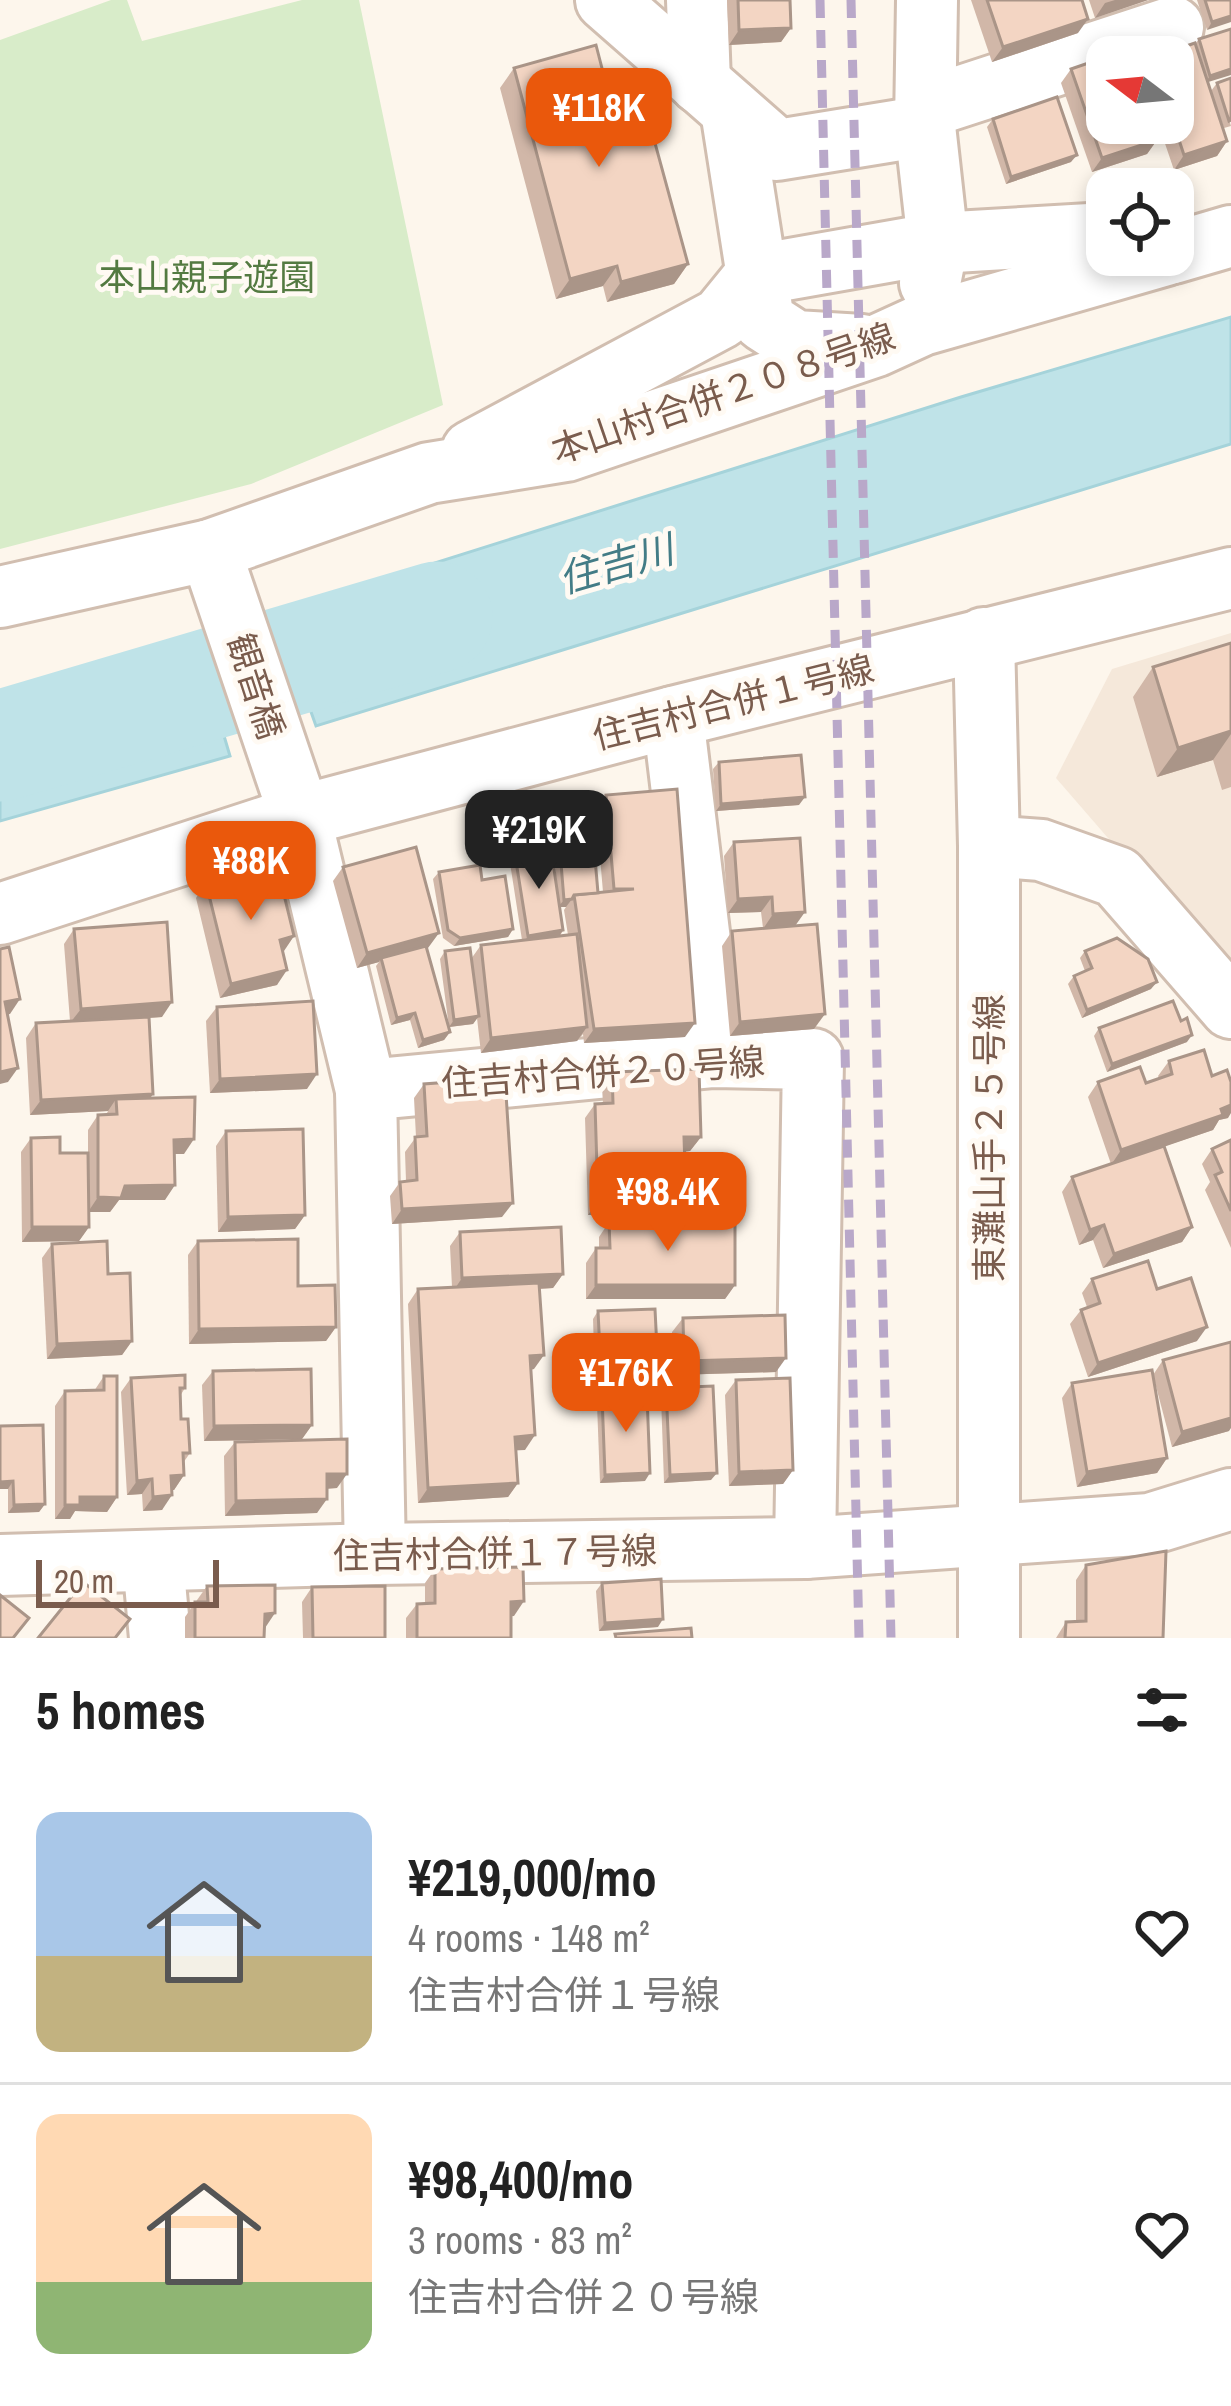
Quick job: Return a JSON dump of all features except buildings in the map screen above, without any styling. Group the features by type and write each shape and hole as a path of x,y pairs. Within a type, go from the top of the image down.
{"street":[{"path":"606,0 777,150 925,117 1173,27"},
{"path":"697,0 764,321 795,341 899,335 938,243 925,117 927,0"},
{"path":"1194,229 1231,226"},
{"path":"429,473 721,318 756,275 938,243 1086,234"},
{"name":"本山村合併２０８号線","path":"1194,247 1231,236"},
{"name":"本山村合併２０８号線","path":"0,598 215,565 429,473 566,452 899,335 1096,276"},
{"name":"観音橋","path":"215,565 296,804 367,1090"},
{"name":"住吉村合併１号線","path":"0,914 296,804 673,717 1231,578"},
{"name":"東灘山手２５号線","path":"984,638 989,1638"},
{"path":"673,717 714,1057"},
{"path":"988,846 1041,850 1117,877 1231,1008"},
{"name":"住吉村合併２０号線","path":"367,1090 714,1057 813,1059 805,1548"},
{"path":"367,1090 375,1553"},
{"name":"住吉村合併１７号線","path":"0,1565 375,1553 805,1548 1150,1524 1231,1499"},
{"path":"153,1562 160,1638"}],"shaded area":[{"path":"1231,633 1231,980 1056,778 1112,669"}],"green space":[{"name":"本山親子遊園","path":"111,0 127,0 142,41 302,0 359,0 443,405 251,484 0,549 0,40"}],"water":[{"path":"1231,317 1231,444 316,726 276,613"},
{"path":"195,638 230,756 0,821 0,692 100,670"}],"waterway":[{"name":"住吉川","path":"0,746 437,617"}],"railway":[{"path":"820,0 859,1638"},
{"path":"851,0 891,1638"}]}
